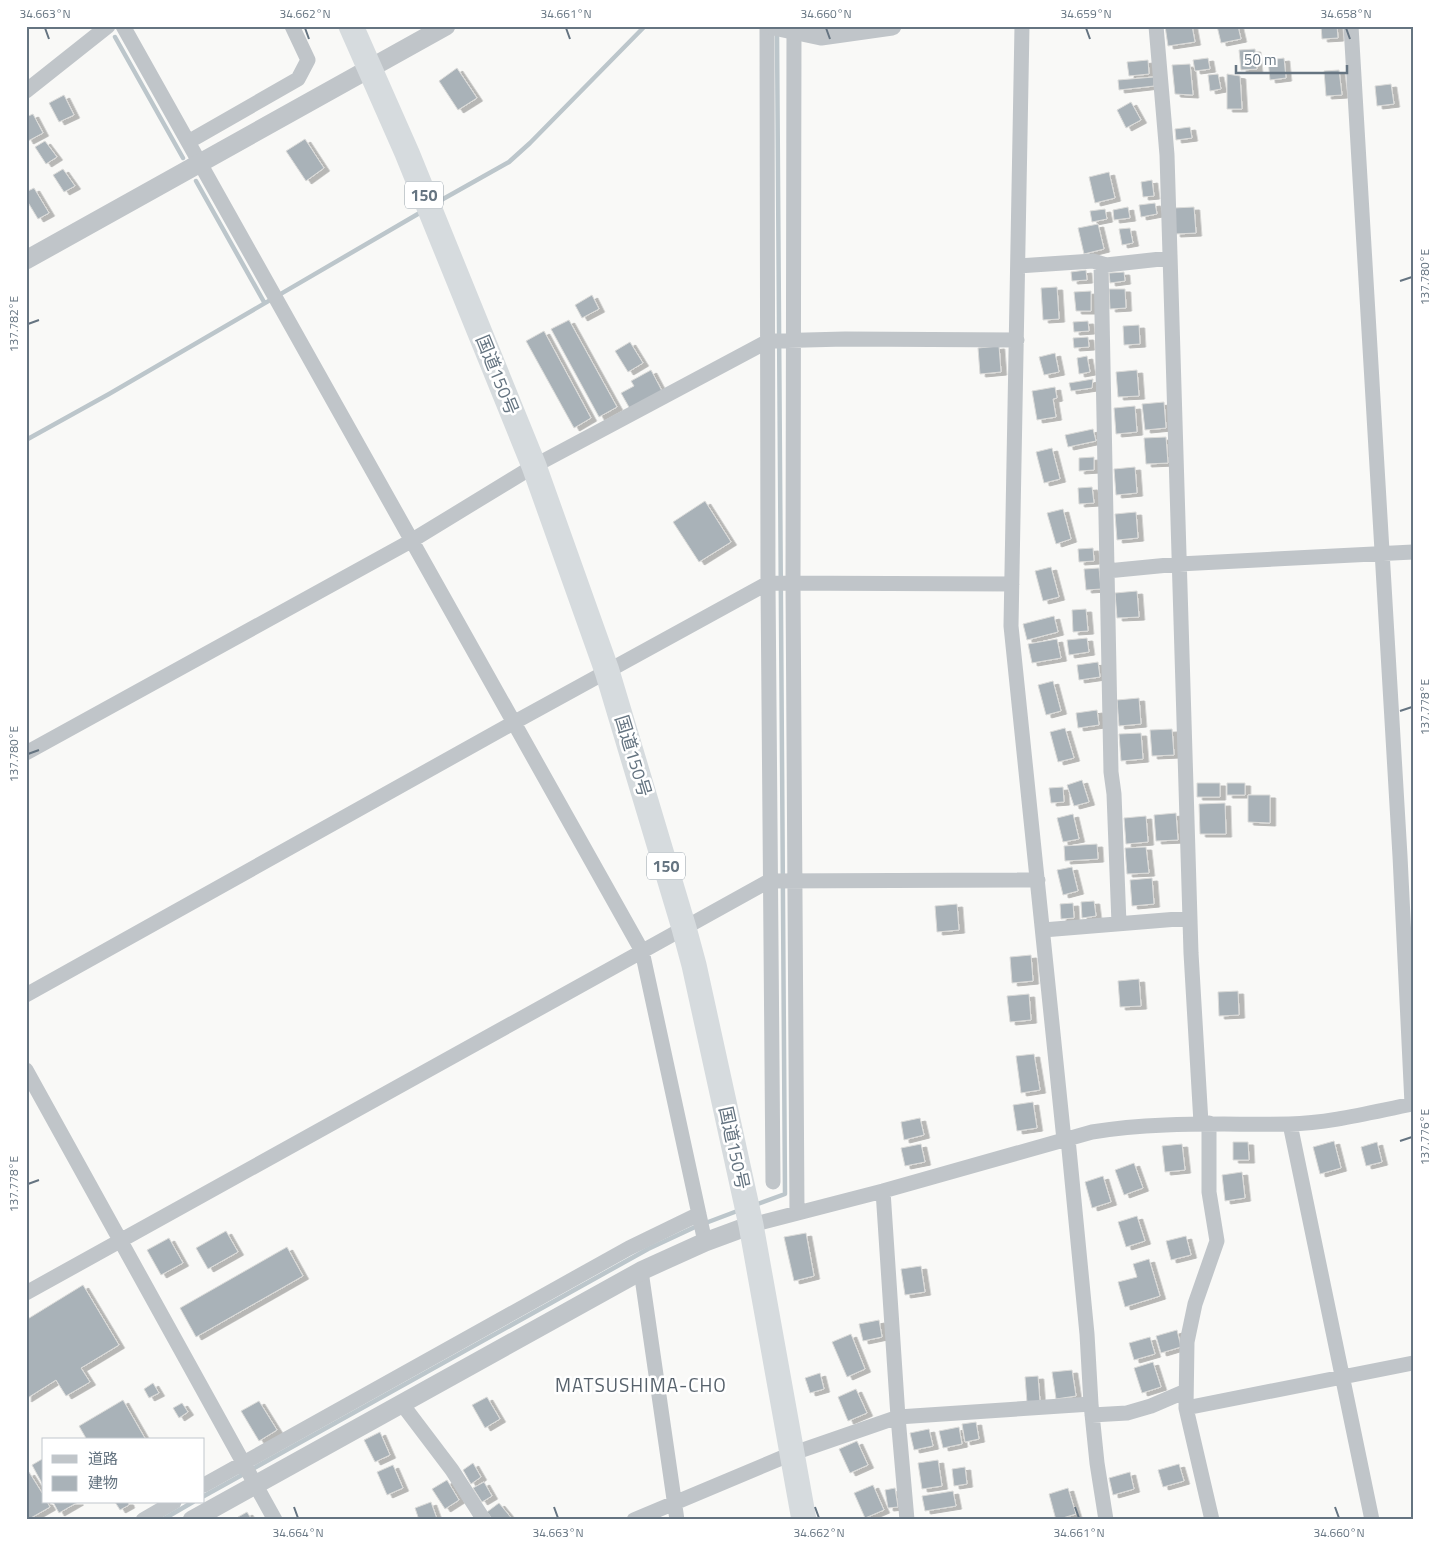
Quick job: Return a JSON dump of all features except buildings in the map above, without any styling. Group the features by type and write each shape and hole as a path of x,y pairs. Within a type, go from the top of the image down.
{"highway":[{"name":"国道150号","path":"351,26 407,153 534,466 607,671 684,928 751,1225 804,1520"}],"street":[{"path":"26,91 108,26"},
{"path":"123,26 642,951 705,1242"},
{"path":"188,142 298,79 308,60 292,26"},
{"path":"26,260 446,26"},
{"path":"767,26 768,583 773,1182"},
{"path":"774,26 820,36 892,26"},
{"path":"1022,26 1012,648 1087,1334 1096,1463 1106,1520"},
{"path":"1156,26 1167,155 1192,993 1205,1123 1209,1192 1217,1242 1195,1304 1187,1342 1186,1408 1212,1520"},
{"path":"205,1485 249,1473 402,1404 641,1272 705,1242 751,1225 882,1191 1092,1132 1122,1127 1205,1123 1290,1124 1328,1121 1412,1104 1400,856 1351,26"},
{"path":"794,29 793,583 797,1213"},
{"path":"1018,266 1093,261 1106,265 1170,258"},
{"path":"1101,264 1111,772 1114,794 1119,924"},
{"path":"26,753 411,540 534,466 768,341 845,339 1016,340"},
{"path":"1107,571 1179,564 1413,552"},
{"path":"26,995 513,722 768,583 1012,584"},
{"path":"26,1293 770,881 1038,880"},
{"path":"1043,930 1190,918"},
{"path":"26,1070 275,1520"},
{"path":"772,1122 797,1122"},
{"path":"1290,1124 1372,1520"},
{"path":"882,1191 907,1520"},
{"path":"192,1520 249,1473 629,1248 699,1214"},
{"path":"641,1272 677,1520"},
{"path":"1186,1408 1413,1363"},
{"path":"634,1520 791,1454 898,1418 1091,1410 1128,1413 1186,1392"},
{"path":"402,1404 452,1470 484,1520"},
{"path":"142,1520 170,1504"}],"waterway":[{"path":"436,203 509,162 645,26"},
{"path":"755,1205 785,1194 777,31"},
{"path":"115,37 183,158"},
{"path":"196,181 264,302"},
{"path":"26,440 109,394 423,211"},
{"path":"205,1495 648,1249 695,1227 740,1210"},
{"path":"162,1520 190,1504"}],"district":[{"name":"MATSUSHIMA-CHO","path":"641,1385"}]}
